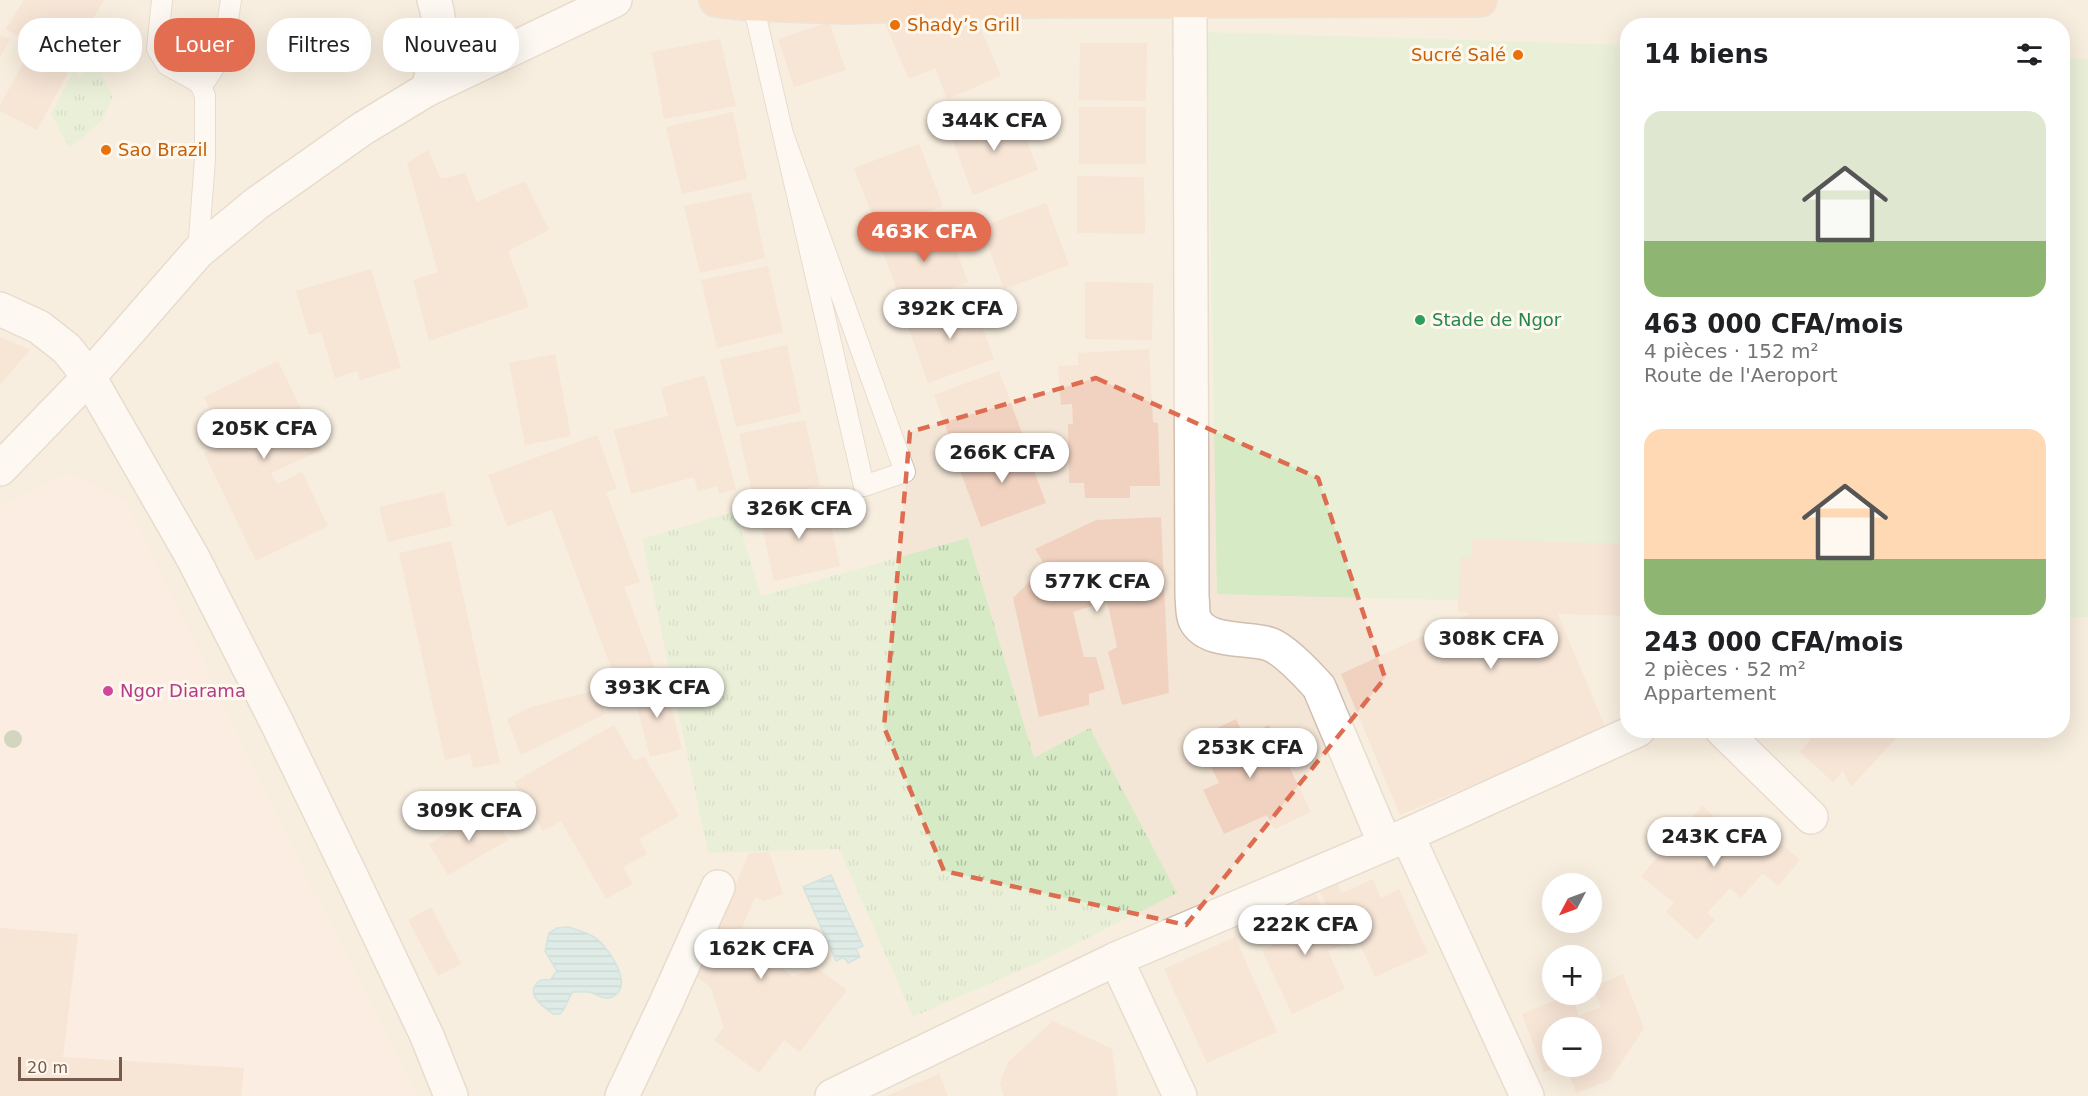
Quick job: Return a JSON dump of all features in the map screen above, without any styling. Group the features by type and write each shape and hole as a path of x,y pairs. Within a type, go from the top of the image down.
{"highway":[{"path":"716,0 753,4 846,7 1009,1 1480,0"}],"street":[{"path":"428,88 441,39 434,0"},
{"path":"0,470 89,377 198,252 256,204 362,129 428,88 615,0"},
{"path":"1191,0 1192,585 1195,620 1202,628 1216,636 1271,644 1303,669 1319,687 1527,1096"},
{"path":"0,309 39,327 67,349 89,377 193,558 276,721 428,1036 451,1096 470,1096"},
{"path":"832,1096 1116,959 1396,839 1620,738"},
{"path":"1730,738 1811,817"},
{"path":"622,1096 718,887"},
{"path":"1116,959 1180,1096"}],"lane":[{"path":"162,0 156,49 167,65 188,75 201,86 205,96 205,158 198,252"},
{"path":"201,86 209,77 223,50 231,0"},
{"path":"753,4 864,486 904,472 783,134"}],"highlighted area":[{"path":"1096,378 1318,478 1385,678 1186,925 944,871 884,727 910,432"}],"shaded area":[{"path":"0,0 2088,0 2088,1096 0,1096"},
{"name":"Ngor Diarama","path":"69,474 126,501 304,873 416,1092 415,1096 0,1096 0,509 6,503"}],"green space":[{"name":"Stade de Ngor","path":"1207,32 1620,45 1620,605 1217,594"},
{"path":"2070,58 2088,59 2088,617 2070,617"},
{"path":"73,72 79,78 85,72 100,72 113,96 102,121 69,148 51,114"},
{"path":"735,511 761,596 968,538 1034,758 1090,728 1177,893 1044,960 913,1017 839,849 708,853 642,539"}],"water":[{"path":"831,875 863,946 856,949 860,957 848,963 844,957 836,961 803,887"},
{"path":"568,927 594,937 606,948 617,965 621,983 614,996 608,998 590,992 573,992 560,1014 553,1014 537,1000 533,992 537,983 545,979 550,980 557,971 545,951 549,933 557,928"}],"building":[{"path":"24,0 104,0 94,18 18,18 18,36 6,29"},
{"path":"884,21 979,25 1001,76 947,99 935,68 909,79"},
{"path":"829,22 846,70 794,87 778,39"},
{"path":"0,35 10,39 0,57"},
{"path":"720,39 736,106 664,119 652,52"},
{"path":"1080,43 1147,43 1146,101 1079,100"},
{"path":"18,72 68,73 37,130 0,111 0,105"},
{"path":"1079,107 1146,107 1146,164 1079,164"},
{"path":"1015,109 1038,170 973,195 950,133"},
{"path":"733,112 747,179 682,194 666,127"},
{"path":"919,144 943,206 878,230 854,168"},
{"path":"428,150 441,179 465,173 477,202 525,181 549,230 508,251 529,307 429,341 413,280 438,272 407,163"},
{"path":"1077,176 1144,177 1145,234 1077,233"},
{"path":"751,192 765,258 700,273 684,206"},
{"path":"1046,203 1069,265 1004,289 981,227"},
{"path":"945,220 968,282 903,306 880,244"},
{"path":"768,266 783,332 717,348 701,280"},
{"path":"371,269 401,368 360,380 357,371 335,378 321,332 309,335 296,291"},
{"path":"1085,282 1153,283 1152,340 1085,339"},
{"path":"971,297 994,359 928,383 906,321"},
{"path":"0,337 30,350 0,385"},
{"path":"787,345 801,412 736,427 720,360"},
{"path":"1149,349 1153,422 1158,423 1160,486 1130,486 1130,498 1085,498 1084,483 1069,483 1068,424 1073,424 1072,404 1061,405 1058,366 1078,365 1078,353"},
{"path":"555,354 571,436 525,445 509,363"},
{"path":"278,361 321,450 271,473 277,484 302,472 328,526 256,561 204,453 226,444 204,397"},
{"path":"999,371 1022,433 957,457 934,395"},
{"path":"705,375 736,489 719,494 717,486 698,491 694,477 631,494 614,430 668,416 661,388"},
{"path":"805,420 820,486 754,501 739,434"},
{"path":"597,435 617,489 606,492 640,582 624,587 654,667 616,681 552,510 507,526 488,475"},
{"path":"1023,441 1046,503 981,527 958,465"},
{"path":"444,492 452,526 388,542 379,507"},
{"path":"825,499 840,566 774,581 759,513"},
{"path":"1161,517 1169,693 1122,705 1108,652 1117,647 1107,601 1073,612 1084,657 1096,657 1105,689 1089,694 1089,705 1039,717 1013,598 1045,566 1035,549 1096,520"},
{"path":"1472,539 1620,544 1620,616 1558,614 1606,729 1400,815 1341,674 1470,614 1458,611 1460,557 1472,557"},
{"path":"451,541 500,763 473,768 470,754 445,760 399,553"},
{"path":"664,681 682,749 650,757 632,688"},
{"path":"596,690 605,714 521,755 507,719 531,707"},
{"path":"1236,719 1245,737 1269,725 1311,812 1274,829 1267,815 1224,834 1203,790 1219,783 1197,738"},
{"path":"614,725 634,761 644,756 679,816 639,839 647,854 623,867 633,884 606,899 561,821 543,831 514,782"},
{"path":"1808,738 1896,738 1851,787 1843,771 1833,782 1800,752 1810,740"},
{"path":"1702,806 1744,842 1759,825 1800,860 1778,886 1763,873 1741,898 1730,888 1707,913 1715,920 1697,940 1666,912 1674,903 1641,876"},
{"path":"489,808 508,840 448,875 429,844"},
{"path":"769,852 783,894 764,901 755,897 739,934 793,977 816,967 847,990 800,1052 784,1040 759,1073 714,1040 724,1027 711,988 697,976 749,853"},
{"path":"1373,879 1381,898 1399,889 1428,953 1375,977 1358,940 1345,946 1320,892 1337,884 1342,893"},
{"path":"1315,892 1340,946 1328,951 1345,989 1292,1014 1262,950 1280,942 1271,924 1302,910 1297,900"},
{"path":"431,907 461,964 438,976 408,920"},
{"path":"0,928 78,934 63,1057 244,1068 241,1096 0,1096"},
{"path":"1235,937 1277,1032 1207,1063 1164,969"},
{"path":"1623,974 1644,1028 1610,1080 1576,1093 1570,1077 1602,1077 1602,1017 1542,1017 1542,1067 1522,1014 1544,1005 1575,1005 1579,1016 1601,1007 1602,983"},
{"path":"1053,1021 1112,1049 1118,1096 1004,1096 1000,1083 1008,1062"},
{"path":"939,1074 948,1096 886,1096"}],"place":[{"name":"Shady’s Grill","path":"895,25"},
{"name":"Sucré Salé","path":"1518,55"},
{"name":"Sao Brazil","path":"106,150"},
{"name":"Stade de Ngor","path":"1420,320"},
{"name":"Ngor Diarama","path":"108,691"}]}
